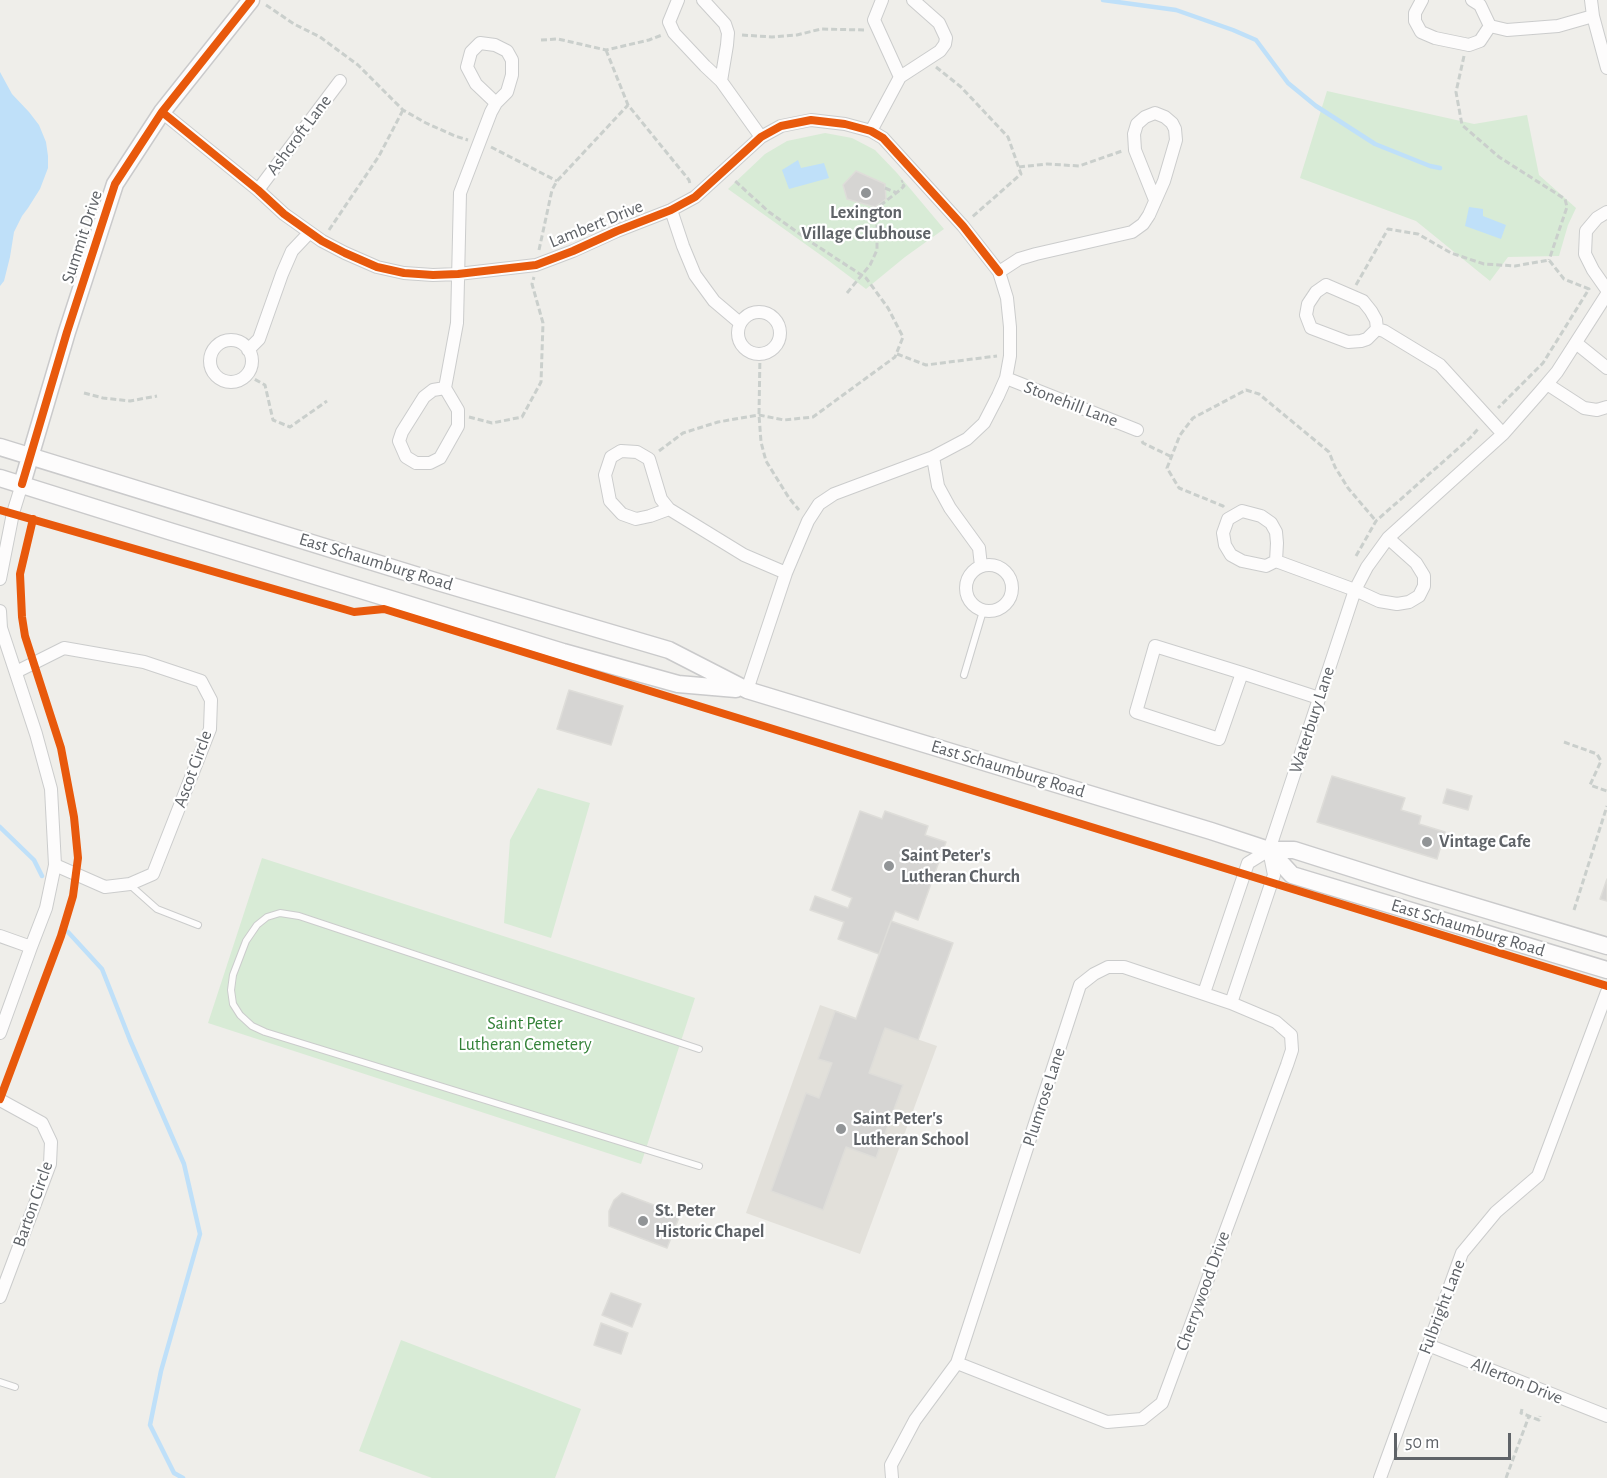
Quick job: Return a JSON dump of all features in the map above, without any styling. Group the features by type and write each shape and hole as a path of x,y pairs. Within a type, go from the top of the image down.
{"main road":[{"name":"Summit Drive","path":"22,484 67,332 116,184 162,112 251,0"},
{"name":"East Schaumburg Road","path":"0,447 438,582 669,650 747,690 1269,850 1294,850 1607,946"},
{"name":"East Schaumburg Road","path":"0,478 563,652 678,684 747,690"},
{"name":"East Schaumburg Road","path":"1269,850 1292,875 1607,970"}],"street":[{"path":"678,0 669,22 673,31 721,81 761,138"},
{"path":"703,0 725,24 728,33 721,81"},
{"path":"882,0 874,20 900,77"},
{"path":"871,131 900,77 940,51 945,44 946,38 939,23 914,0"},
{"path":"1422,0 1415,13 1415,21 1421,32 1436,38 1469,45 1480,41 1490,26"},
{"path":"1472,0 1480,4 1490,26"},
{"path":"1591,0 1607,68"},
{"path":"1490,26 1508,30 1558,26 1593,16"},
{"path":"445,388 433,390 424,398 402,432 399,441 406,457 416,463 430,463 440,458 458,426 458,410 445,388 457,323 460,193 495,103 507,92 512,75 512,60 507,51 495,45 480,43 471,52 467,67 476,84 495,103"},
{"name":"Ashcroft Lane","path":"258,190 340,81"},
{"name":"Lambert Drive","path":"162,112 284,214 322,241 376,267 404,273 433,275 536,265 671,210 695,197 761,138 781,126 811,120 845,124 871,131 884,138 963,226 999,272 1007,298 1009,318 1010,356 1005,378 984,423 967,439 933,457 834,494 819,504 808,521 786,573 747,690"},
{"path":"999,272 1019,259 1132,232 1143,224 1149,215 1164,181 1176,140 1172,123 1166,117 1155,113 1145,117 1137,124 1134,135 1135,150 1155,200"},
{"path":"671,210 695,275 714,301 740,323"},
{"name":"Waterbury Lane","path":"1231,1003 1274,875 1269,850 1355,590 1367,567 1388,538 1503,434 1557,372 1607,292 1585,254 1586,231 1597,218 1607,212"},
{"path":"248,350 259,339 292,251 309,233"},
{"path":"1326,285 1363,301 1376,320 1377,329 1367,339 1348,342 1311,328 1306,315 1308,304 1316,292 1326,285"},
{"path":"757,312 770,315 775,319 780,331 777,344 760,354 743,346 738,335 740,323 750,314 757,312"},
{"path":"1377,329 1440,365 1503,434"},
{"path":"224,341 238,341 251,356 252,363 247,375 235,382 221,380 215,376 210,363 213,350 224,341"},
{"path":"1576,343 1607,368"},
{"name":"Stonehill Lane","path":"1005,378 1137,430"},
{"path":"1547,384 1584,408 1597,410 1607,407"},
{"path":"669,509 636,519 622,514 610,501 606,475 611,457 621,451 637,452 649,459 661,499 669,509 744,555 786,573"},
{"path":"933,457 938,486 950,508 978,548 981,566"},
{"path":"0,579 13,513 22,484"},
{"path":"1276,561 1276,532 1271,523 1261,516 1242,511 1228,519 1223,533 1224,545 1231,555 1242,561 1266,566 1276,561 1379,601 1397,604 1409,602 1419,596 1424,586 1424,576 1416,563 1388,538"},
{"path":"981,566 997,566 1004,570 1012,583 1010,599 998,610 983,611 971,603 966,582 970,575 981,566"},
{"path":"0,611 1,628 36,734 51,789 56,865 46,908 0,1033"},
{"path":"1242,673 1219,739 1136,712 1155,646 1242,673 1319,698"},
{"name":"Ascot Circle","path":"16,672 64,648 144,662 201,681 211,700 210,729 153,874 130,884 105,887 56,865"},
{"path":"1204,993 1248,863 1269,850"},
{"path":"0,936 31,947"},
{"name":"Plumrose Lane","path":"892,1478 891,1465 915,1420 957,1363 1080,985 1108,967 1124,967 1231,1003"},
{"name":"Fulbright Lane","path":"1380,1478 1462,1253 1496,1212 1538,1176 1607,992"},
{"name":"Cherrywood Drive","path":"957,1363 1107,1422 1142,1419 1162,1403 1292,1050 1292,1035 1276,1022 1231,1003"},
{"name":"Barton Circle","path":"0,1100 42,1123 51,1142 50,1164 0,1297"},
{"name":"Allerton Drive","path":"1428,1346 1607,1416"}],"lane":[{"path":"964,675 983,611"},
{"path":"130,884 157,909 198,925"},
{"path":"699,1049 299,916 280,913 262,921 246,941 232,975 233,1004 240,1015 252,1026 265,1032 699,1166"},
{"path":"0,1382 15,1387"}],"path":[{"path":"259,0 294,24 320,37 358,65 403,110 455,136 489,146 557,181"},
{"path":"728,33 750,36 797,35 821,29 868,30 877,27"},
{"path":"541,40 558,39 606,50 649,40 673,31"},
{"path":"1463,44 1464,54 1456,92 1462,124 1499,156 1565,199 1567,207 1549,260"},
{"path":"606,50 628,105 689,180 695,197"},
{"path":"928,59 961,87 1008,137 1021,174 963,226"},
{"path":"458,415 492,423 522,417 541,382 543,323 532,284 552,190 557,181 628,105"},
{"path":"322,241 379,156 403,110"},
{"path":"1019,167 1047,164 1079,166 1125,150 1135,150"},
{"path":"649,459 683,433 718,422 759,416 784,420 813,417 895,357 903,337 888,308 866,278 769,212 724,170"},
{"path":"847,293 870,265 877,249 877,208 904,186 902,182 914,171"},
{"path":"885,188 897,193"},
{"path":"1354,296 1356,285 1388,229 1418,234 1451,253 1484,264 1515,266 1549,260"},
{"path":"1356,557 1376,521 1470,438 1543,363 1589,289 1564,279 1549,260"},
{"path":"760,354 759,416 761,442 766,461 789,498 808,521"},
{"path":"897,354 926,365 1010,356"},
{"path":"247,375 265,385 273,420 290,427 327,401"},
{"path":"1228,519 1223,506 1179,488 1167,468 1180,435 1193,417 1246,390 1259,394 1329,452 1348,488 1376,521"},
{"path":"84,393 130,401 157,396"},
{"path":"1137,430 1143,443 1172,457"},
{"path":"1563,742 1597,753 1601,761 1590,785 1607,791"},
{"path":"1574,910 1607,806"},
{"path":"1522,1409 1521,1413 1528,1416 1539,1420 1540,1416"},
{"path":"1506,1478 1528,1416"}],"shaded area":[{"name":"Saint Peter's Lutheran School","path":"820,1005 937,1046 860,1254 746,1213"}],"green space":[{"path":"1327,91 1474,124 1527,115 1539,175 1576,208 1568,225 1559,256 1508,257 1490,281 1416,221 1300,178"},
{"path":"825,133 852,138 875,150 944,229 866,289 728,189 765,154 787,141"},
{"path":"538,788 590,803 551,938 504,923 510,840"},
{"name":"Saint Peter Lutheran Cemetery","path":"262,858 695,998 641,1164 208,1023"},
{"path":"401,1340 581,1409 555,1478 432,1478 359,1451"}],"water":[{"path":"0,72 12,94 39,125 46,142 48,168 40,189 14,232 4,281 0,286"},
{"path":"798,160 801,168 824,163 829,178 789,189 782,170"},
{"path":"1469,207 1483,209 1483,216 1506,225 1501,239 1465,226"}],"building":[{"name":"Lexington Village Clubhouse","path":"856,171 885,184 886,199 875,207 847,199 843,185"},
{"path":"569,690 623,706 611,745 557,729"},
{"path":"1332,776 1405,798 1401,810 1421,816 1419,824 1445,832 1437,859 1317,822"},
{"path":"1447,789 1472,796 1468,810 1443,803"},
{"name":"Saint Peter's Lutheran Church","path":"860,811 882,819 885,811 928,826 925,835 946,842 918,920 895,911 879,954 838,939 844,922 810,910 815,896 848,908 852,898 832,890"},
{"path":"1607,879 1607,901 1600,899"},
{"path":"891,921 953,943 918,1040 885,1028 869,1073 903,1085 876,1158 846,1147 823,1210 771,1191 806,1093 819,1098 832,1063 818,1059 835,1011 856,1019"},
{"name":"St. Peter Historic Chapel","path":"622,1193 680,1215 667,1248 609,1226 609,1211 614,1200"},
{"path":"611,1293 641,1304 632,1327 602,1315"},
{"path":"601,1323 628,1333 621,1354 594,1345"}],"waterway":[{"path":"1103,0 1176,10 1256,40 1288,83 1316,106 1375,144 1440,168"},
{"path":"0,827 34,860 42,876"},
{"path":"68,932 102,969 184,1164 200,1234 161,1371 150,1425 174,1473 183,1478"}],"cycle path":[{"path":"22,484 67,332 115,184 162,112 251,0"},
{"path":"162,112 284,214 322,241 377,267 404,273 433,275 536,265 671,210 695,197 761,137 781,126 811,120 845,124 871,131 883,138 963,226 999,272"},
{"path":"0,510 354,612 384,609 1607,986"},
{"path":"0,1099 61,936 73,896 78,858 74,817 61,748 25,636 22,617 20,574 33,519"}],"place":[{"name":"Lexington Village Clubhouse","path":"866,193"},
{"name":"Vintage Cafe","path":"1427,842"},
{"name":"Saint Peter's Lutheran Church","path":"889,866"},
{"name":"Saint Peter's Lutheran School","path":"841,1129"},
{"name":"St. Peter Historic Chapel","path":"643,1221"}]}
